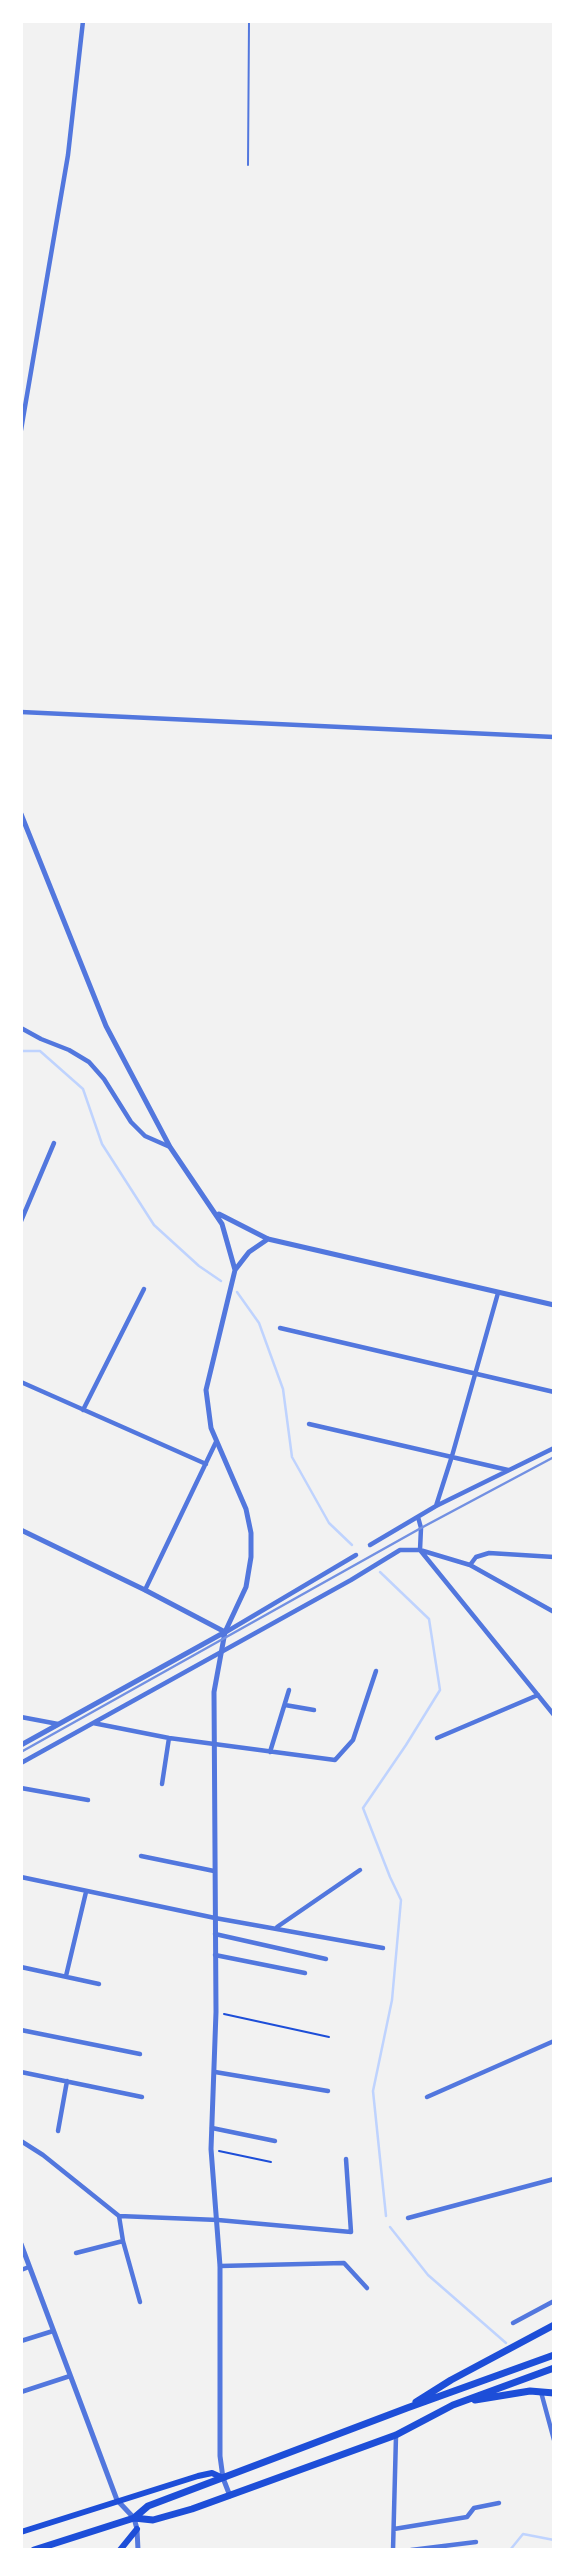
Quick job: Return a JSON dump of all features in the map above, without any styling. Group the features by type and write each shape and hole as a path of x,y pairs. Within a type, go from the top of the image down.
{"main road":[{"path":"407,2408 451,2379 554,2325"},
{"path":"34,2550 134,2518 148,2506 407,2408 554,2356"},
{"path":"134,2518 153,2520 230,2496 396,2435 453,2405 554,2368"},
{"path":"453,2405 540,2391 554,2393"},
{"path":"21,2532 198,2476 212,2473 223,2478"},
{"path":"120,2550 137,2529"}],"street":[{"path":"21,430 68,155 83,21"},
{"path":"21,712 554,737"},
{"path":"21,814 106,1026 170,1147 216,1212 225,1231 235,1270"},
{"path":"21,1028 89,1062 104,1079 131,1122 145,1136 170,1147"},
{"path":"21,1221 54,1143"},
{"path":"216,1212 268,1239 554,1305"},
{"path":"230,2496 223,2478 220,2456 220,2266 211,2149 216,2012 214,1692 225,1632 242,1598 248,1578 251,1533 246,1509 216,1442 207,1410 206,1390 235,1270 244,1256 268,1239"},
{"path":"83,1410 144,1289"},
{"path":"436,1506 498,1293"},
{"path":"280,1328 554,1392"},
{"path":"21,1382 206,1464"},
{"path":"309,1424 509,1470"},
{"path":"145,1590 216,1442"},
{"path":"370,1545 436,1506 554,1448"},
{"path":"418,1517 421,1528 420,1550 554,1715"},
{"path":"22,1532 145,1590 225,1632"},
{"path":"21,1763 400,1550 420,1550 470,1565 554,1612"},
{"path":"470,1565 476,1557 489,1553 554,1557"},
{"path":"21,1745 225,1632 356,1555"},
{"path":"92,1723 169,1738 335,1760 354,1740 376,1671"},
{"path":"270,1752 289,1690"},
{"path":"437,1738 538,1695"},
{"path":"285,1705 314,1710"},
{"path":"21,1717 59,1724"},
{"path":"162,1784 169,1738"},
{"path":"21,1788 88,1800"},
{"path":"141,1856 214,1871"},
{"path":"277,1927 360,1870"},
{"path":"21,1877 215,1918 383,1948"},
{"path":"66,1976 86,1892"},
{"path":"215,1934 326,1959"},
{"path":"215,1955 305,1973"},
{"path":"21,1967 99,1984"},
{"path":"21,2030 140,2054"},
{"path":"427,2097 554,2041"},
{"path":"21,2072 142,2097"},
{"path":"215,2072 328,2091"},
{"path":"58,2131 67,2081"},
{"path":"212,2128 275,2141"},
{"path":"21,2141 43,2155 119,2216 218,2220 351,2232 346,2159"},
{"path":"408,2218 554,2179"},
{"path":"119,2216 140,2302"},
{"path":"76,2253 123,2241"},
{"path":"21,2244 117,2500 134,2518 138,2550"},
{"path":"220,2266 344,2263 367,2288"},
{"path":"21,2270 29,2267"},
{"path":"513,2323 554,2301"},
{"path":"21,2341 53,2330"},
{"path":"21,2392 70,2376"},
{"path":"540,2391 554,2440"},
{"path":"393,2550 396,2435"},
{"path":"394,2529 467,2517 474,2508 499,2503"},
{"path":"411,2550 476,2542"}],"lane":[{"path":"248,165 249,21"}],"path":[{"path":"216,2012 329,2037"},
{"path":"211,2149 271,2162"}],"waterway":[{"path":"21,1051 40,1051 83,1089 102,1144 154,1225 199,1266 221,1281"},
{"path":"237,1292 259,1323 283,1389 292,1457 329,1523 352,1545"},
{"path":"380,1572 429,1619 440,1690 363,1808 401,1900 392,2000 373,2091 386,2216"},
{"path":"390,2227 428,2275 506,2343"},
{"path":"510,2550 523,2534 554,2540"}],"railway":[{"path":"21,1752 421,1528 554,1457"}]}
